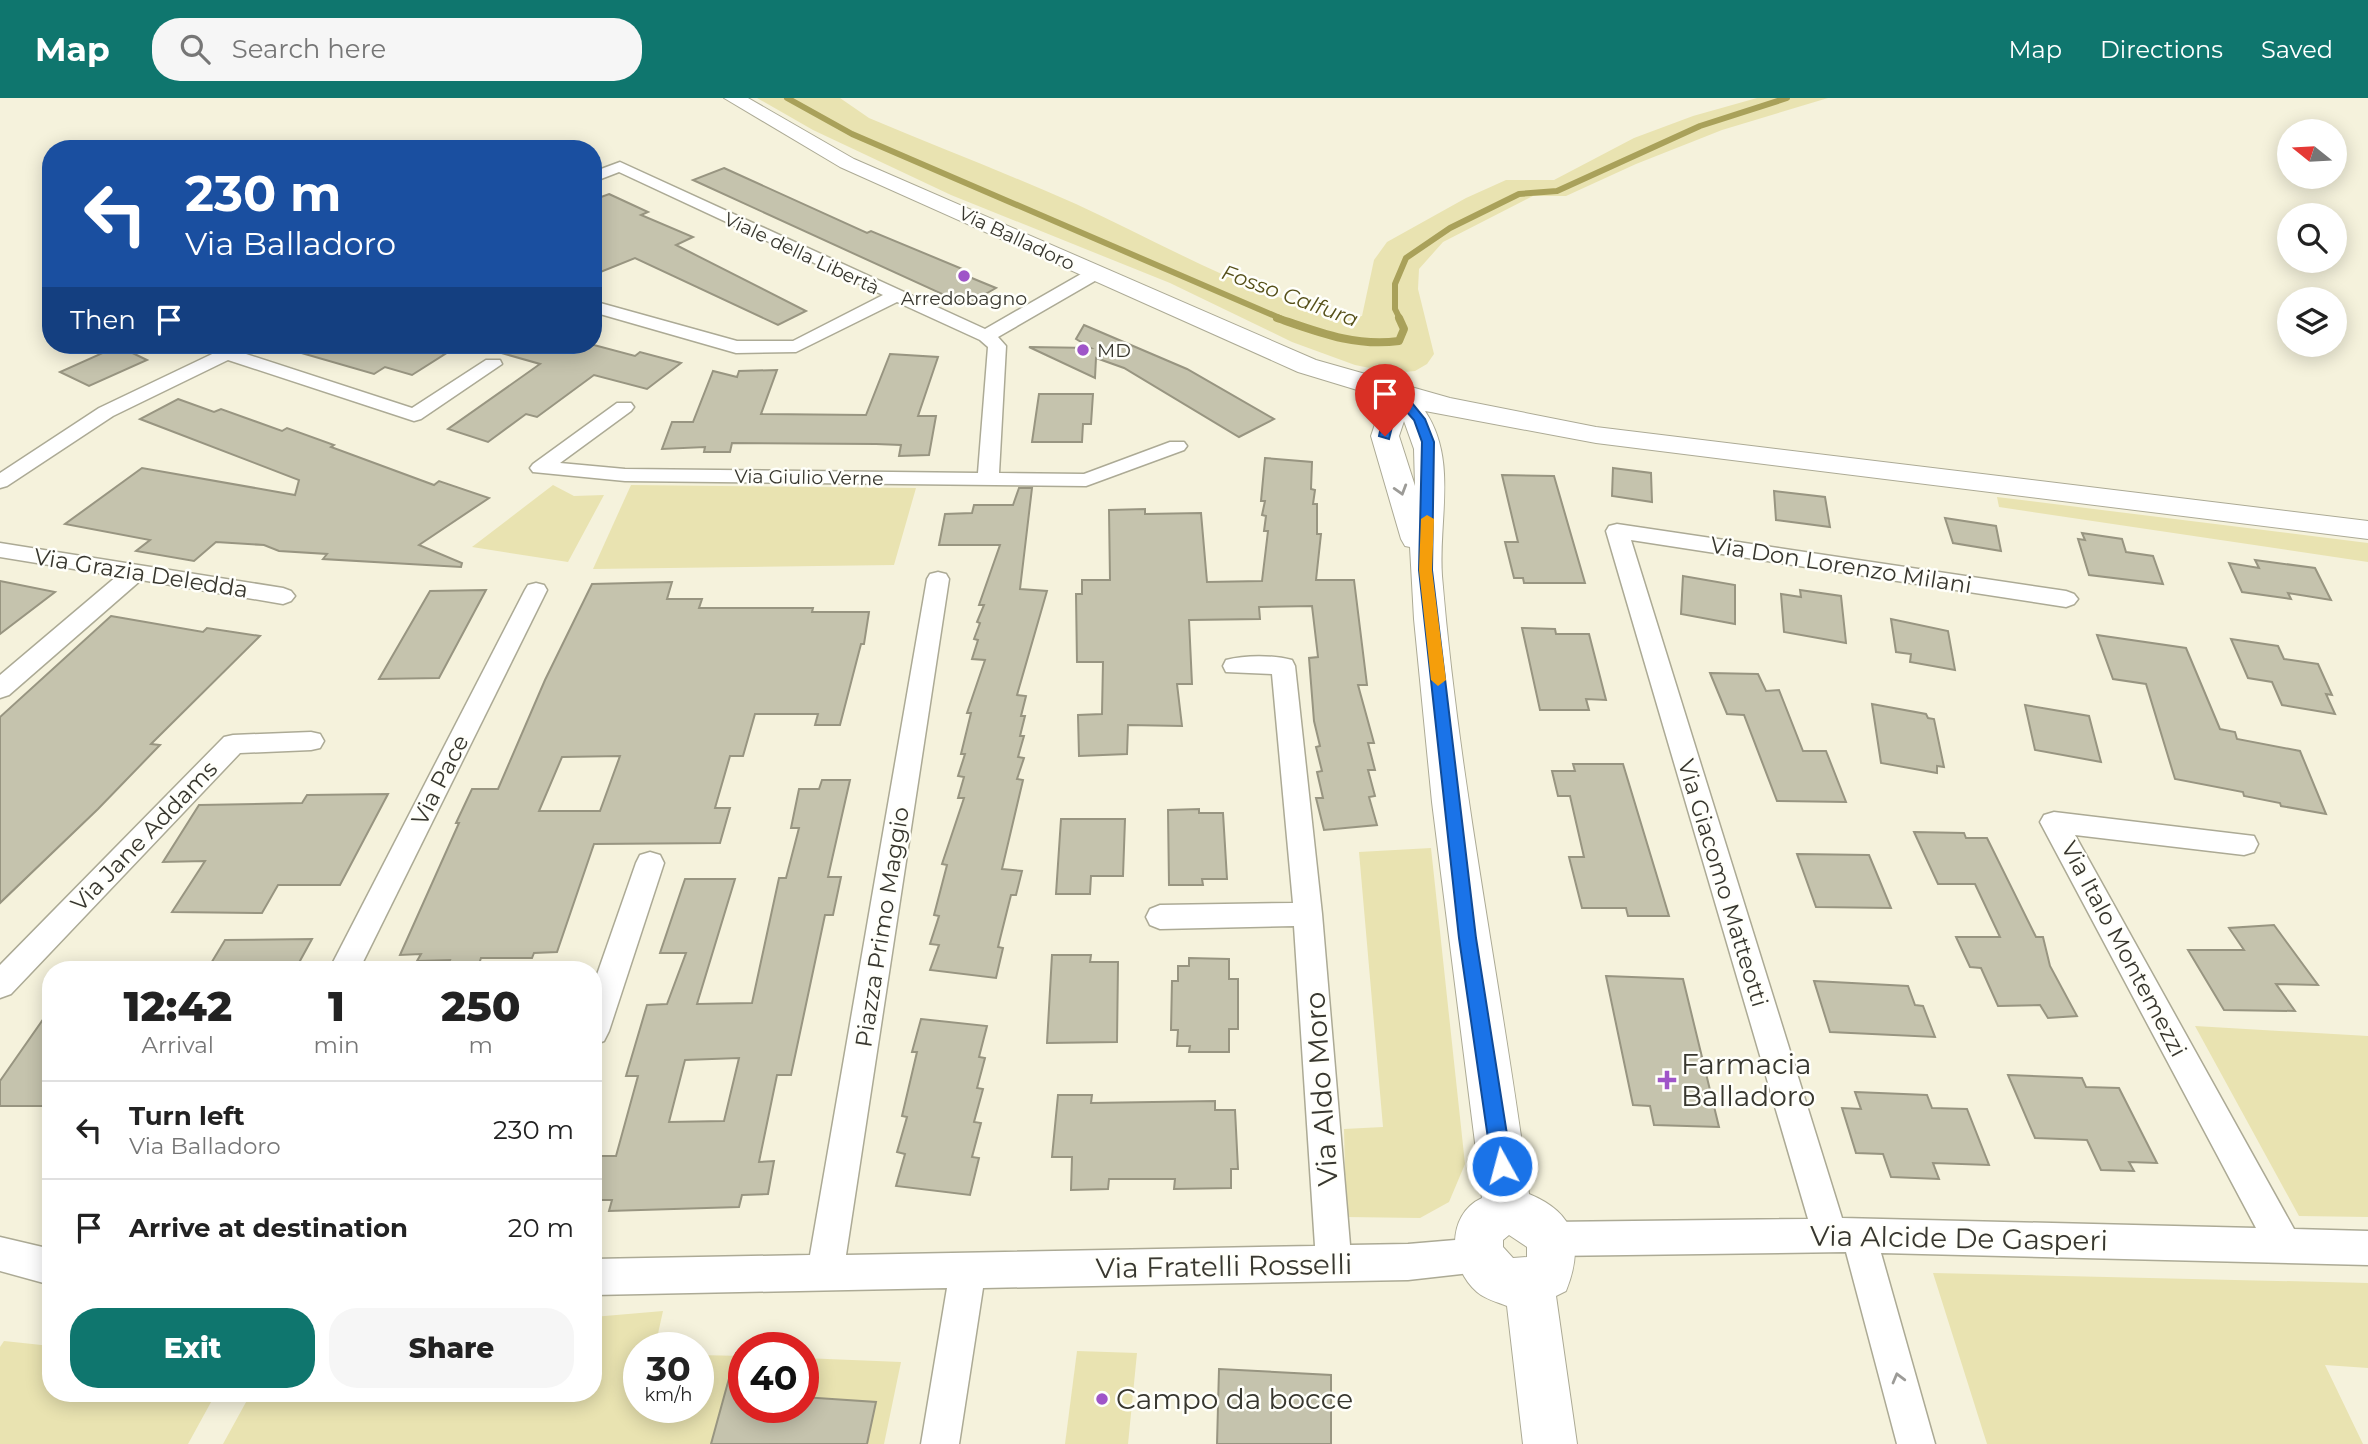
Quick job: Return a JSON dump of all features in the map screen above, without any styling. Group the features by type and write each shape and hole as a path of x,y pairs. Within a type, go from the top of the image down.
{"street":[{"name":"Via Balladoro","path":"734,98 847,163 1307,366 1407,400 1543,427"},
{"name":"Viale della Libertà","path":"602,174 620,167 985,336"},
{"path":"988,478 997,346 985,336 1094,274"},
{"path":"602,309 736,347 796,346 895,296"},
{"path":"0,482 86,423 227,354 414,415 493,364"},
{"name":"Via Balladoro","path":"1307,366 1369,421"},
{"path":"1445,443 1425,429 1407,400 1388,422 1369,421 1426,570 1468,938 1507,1211"},
{"name":"Via Giulio Verne","path":"624,407 540,468 625,475 1086,480 1177,446"},
{"path":"1445,443 1489,426 1543,427 2368,530"},
{"path":"1426,570 1445,443"},
{"name":"Via Don Lorenzo Milani","path":"1617,531 2066,599"},
{"name":"Via Giacomo Matteotti","path":"1617,531 1844,1235"},
{"name":"Via Grazia Deledda","path":"0,550 283,596"},
{"path":"0,689 134,573"},
{"name":"Piazza Primo Maggio","path":"825,1274 938,579"},
{"name":"Via Pace","path":"349,961 536,590"},
{"name":"Via Aldo Moro","path":"1235,666 1283,666 1308,915 1334,1264"},
{"name":"Via Jane Addams","path":"0,985 233,744 311,741"},
{"name":"Via Italo Montemezzi","path":"2244,845 2054,822 2284,1245"},
{"path":"602,1004 650,863"},
{"path":"1160,917 1308,915"},
{"path":"1507,1211 1532,1218 1550,1239 1553,1252 1548,1273 1529,1285 1506,1282 1495,1275 1479,1255 1477,1242 1479,1230 1485,1220 1495,1213 1507,1211"},
{"path":"1844,1235 1916,1444"},
{"name":"Via Alcide De Gasperi","path":"1550,1239 1844,1235 2368,1248"},
{"path":"0,1254 42,1265"},
{"name":"Via Fratelli Rosselli","path":"602,1277 1334,1264 1408,1262 1479,1255"},
{"path":"940,1444 968,1271"},
{"path":"1529,1285 1550,1444"}],"shaded area":[{"path":"757,98 840,98 869,118 1076,204 1246,284 1319,311 1347,317 1362,316 1374,260 1387,242 1466,198 1506,180 1554,180 1634,138 1693,116 1757,98 1828,98 1722,130 1636,164 1566,196 1533,196 1443,242 1419,269 1418,289 1434,354 1427,364 1415,371 1394,373 1355,365 1292,342 1170,283 951,195 813,130"},
{"path":"553,485 574,496 604,495 568,562 472,547"},
{"path":"631,485 916,488 894,565 593,569"},
{"path":"1997,497 2368,543 2368,562 1999,507"},
{"path":"1431,848 1465,1164 1449,1202 1420,1218 1346,1217 1344,1129 1383,1127 1359,852"},
{"path":"2195,1026 2368,1036 2368,1217 2299,1216"},
{"path":"1933,1273 2368,1283 2368,1368 2325,1365 2363,1444 1987,1444"},
{"path":"663,1311 658,1332 623,1332 623,1423 714,1423 714,1355 728,1356 728,1423 819,1423 819,1359 901,1362 884,1444 223,1444 246,1402 602,1402 602,1316"},
{"path":"4,1341 42,1345 42,1402 211,1402 188,1444 0,1444 0,1347"},
{"name":"Campo da bocce","path":"1077,1351 1137,1353 1128,1444 1065,1444"}],"building":[{"path":"724,168 867,233 871,231 967,271 962,274 996,288 966,305 693,180"},
{"path":"609,194 648,212 641,215 693,237 676,245 806,311 778,325 635,258 602,271 602,197"},
{"path":"1084,325 1187,369 1274,419 1239,437 1124,368 1096,358 1095,378 1029,347 1091,348 1076,339"},
{"path":"602,347 635,356 640,352 681,363 647,389 594,375 537,417 526,414 488,442 448,429 540,364 505,354 602,354"},
{"path":"100,354 135,354 147,360 89,386 60,372"},
{"path":"305,354 445,354 412,375 385,367 374,374"},
{"path":"890,354 938,357 918,416 936,416 929,455 899,456 901,445 876,444 732,443 730,452 704,452 705,447 662,449 672,422 693,422 713,371 737,377 739,371 777,370 761,414 866,415"},
{"path":"1039,394 1093,394 1091,424 1083,424 1082,442 1032,442"},
{"path":"178,399 214,412 221,409 282,431 287,428 434,485 439,481 489,498 419,545 462,563 461,567 323,559 327,554 279,551 264,545 216,542 194,561 136,551 150,540 65,524 142,468 295,495 299,480 140,419"},
{"path":"1265,458 1312,462 1311,489 1315,490 1313,504 1317,504 1317,534 1321,534 1316,580 1354,580 1367,685 1358,685 1374,743 1368,743 1375,770 1368,770 1375,796 1369,797 1377,825 1324,830 1316,798 1323,798 1317,772 1322,771 1316,747 1320,746 1314,721 1309,658 1318,657 1312,606 1259,607 1260,619 1189,620 1192,684 1177,684 1182,726 1128,725 1127,754 1079,756 1078,715 1102,714 1103,662 1077,662 1076,594 1082,594 1082,580 1110,580 1109,510 1145,509 1145,514 1201,513 1207,582 1262,581 1268,531 1264,531 1266,516 1262,515 1265,501 1261,501"},
{"path":"1613,468 1651,473 1652,502 1612,496"},
{"path":"1502,475 1554,476 1585,583 1524,583 1523,578 1514,578 1505,542 1518,542"},
{"path":"1019,488 1032,488 1020,589 1047,591 1017,695 1026,696 1020,736 1024,736 1018,757 1024,758 1017,779 1023,780 1002,869 1022,871 1016,895 1011,895 998,947 1003,948 996,978 930,970 939,945 930,944 939,916 934,915 947,865 942,864 964,798 958,798 964,777 958,776 965,754 961,754 971,713 967,713 985,660 972,659 978,640 974,639 980,623 977,622 984,605 979,605 1000,545 939,545 945,514 972,513 974,505 1013,505"},
{"path":"1774,491 1825,497 1830,527 1776,520"},
{"path":"1945,518 1996,526 2001,551 1953,543"},
{"path":"2082,533 2122,539 2126,552 2153,556 2163,584 2089,575 2078,539 2085,540"},
{"path":"2255,560 2315,568 2331,600 2288,593 2291,599 2242,592 2229,563 2259,568"},
{"path":"1683,576 1735,585 1735,624 1681,614"},
{"path":"0,581 55,592 0,634"},
{"path":"672,582 667,599 702,599 699,608 813,608 812,612 869,612 864,644 861,644 840,725 815,725 818,714 755,714 743,756 730,756 715,808 730,808 720,843 594,844 557,952 534,953 532,958 481,958 480,961 417,961 421,954 400,955 472,789 498,789 545,680 592,584","holes":["620,756 600,811 539,811 562,757"]},
{"path":"486,590 439,678 379,679 430,591"},
{"path":"1800,590 1841,596 1846,643 1784,632 1781,594 1801,597"},
{"path":"111,616 203,632 207,628 260,636 151,744 160,745 98,809 0,903 0,717"},
{"path":"1891,619 1948,631 1955,670 1910,662 1911,654 1896,652"},
{"path":"1522,628 1555,629 1556,634 1589,634 1606,700 1586,699 1589,710 1540,710"},
{"path":"2097,635 2186,648 2220,729 2235,732 2237,739 2300,751 2326,814 2281,806 2280,803 2244,796 2243,792 2175,779 2146,684 2113,679"},
{"path":"2231,639 2278,646 2284,659 2318,664 2332,695 2326,694 2335,714 2282,705 2272,682 2248,678"},
{"path":"1710,673 1758,674 1766,691 1779,690 1803,751 1826,751 1846,802 1777,801 1744,715 1727,714"},
{"path":"1872,704 1926,714 1928,718 1934,719 1944,767 1937,766 1937,773 1881,763"},
{"path":"2025,705 2089,716 2101,762 2035,750"},
{"path":"1573,764 1623,764 1669,916 1628,916 1626,908 1582,908 1569,857 1584,857 1570,796 1558,796 1552,771 1575,771"},
{"path":"822,780 850,780 828,877 841,877 833,915 825,915 791,1075 777,1075 759,1162 774,1161 768,1194 742,1195 739,1207 609,1211 612,1200 602,1200 602,1156 616,1156 638,1076 626,1076 647,1005 667,1004 686,953 660,953 685,879 735,879 697,1004 752,1003 779,878 786,878 799,828 791,828 799,789 819,789","holes":["739,1058 724,1121 669,1122 685,1060"]},
{"path":"388,794 340,885 278,885 262,913 172,912 205,861 163,862 199,805 302,803 307,795"},
{"path":"1199,809 1199,813 1223,813 1227,879 1202,879 1203,885 1169,885 1168,810"},
{"path":"1061,819 1125,819 1123,876 1091,876 1090,894 1056,894"},
{"path":"1914,832 1964,833 1966,838 1987,838 2036,937 2043,937 2050,966 2077,1016 2048,1018 2040,1005 1998,1006 1981,968 1970,967 1956,937 2000,937 1975,884 1938,884"},
{"path":"1797,854 1869,855 1891,908 1816,907"},
{"path":"2274,925 2318,985 2276,984 2295,1011 2224,1010 2188,950 2244,950 2229,928"},
{"path":"312,939 300,961 212,961 225,940"},
{"path":"1052,955 1091,955 1090,962 1118,962 1117,1042 1047,1043"},
{"path":"1189,958 1229,959 1229,979 1238,979 1238,1029 1229,1029 1229,1052 1189,1052 1190,1046 1177,1046 1178,1030 1171,1030 1172,981 1178,981 1178,966 1189,966"},
{"path":"1606,976 1683,979 1719,1127 1654,1125 1650,1106 1633,1105"},
{"path":"1814,981 1908,986 1915,1005 1923,1006 1935,1037 1830,1032"},
{"path":"921,1019 987,1026 979,1057 985,1058 977,1088 983,1089 974,1122 981,1123 972,1157 979,1158 970,1195 896,1186 905,1154 897,1152 907,1117 902,1116 917,1052 912,1052"},
{"path":"42,1021 42,1106 0,1106 0,1081"},
{"path":"2008,1075 2082,1078 2086,1087 2119,1088 2157,1163 2129,1162 2134,1171 2101,1170 2087,1140 2035,1138"},
{"path":"1855,1092 1927,1095 1932,1108 1967,1109 1989,1165 1933,1163 1939,1179 1891,1177 1883,1154 1856,1153 1842,1108 1861,1109"},
{"path":"1058,1095 1092,1095 1091,1103 1215,1101 1215,1110 1235,1110 1238,1169 1231,1169 1231,1188 1174,1189 1175,1179 1109,1179 1108,1189 1071,1190 1072,1157 1052,1157"},
{"path":"1219,1369 1331,1375 1331,1444 1217,1444"},
{"path":"728,1382 728,1423 819,1423 819,1398 876,1402 867,1444 711,1444"}],"waterway":[{"name":"Fosso Calfura","path":"787,98 852,134 1282,319"},
{"name":"Fosso Calfura","path":"1400,319 1395,309 1395,284 1406,258 1450,228 1519,194 1557,191 1700,126 1787,98"},
{"name":"Fosso Calfura","path":"1277,318 1337,337 1367,342 1399,341 1404,329 1399,318"}],"slow traffic":[{"path":"1427,519 1426,570 1438,680"}],"place":[{"name":"Arredobagno","path":"964,276"},
{"name":"MD","path":"1083,350"},
{"name":"Farmacia Balladoro","path":"1667,1080"},
{"name":"Campo da bocce","path":"1102,1399"}],"route":[{"path":"1385,436 1385,429 1392,416 1408,406 1425,429 1428,442 1426,570 1468,938 1502,1166"}]}
